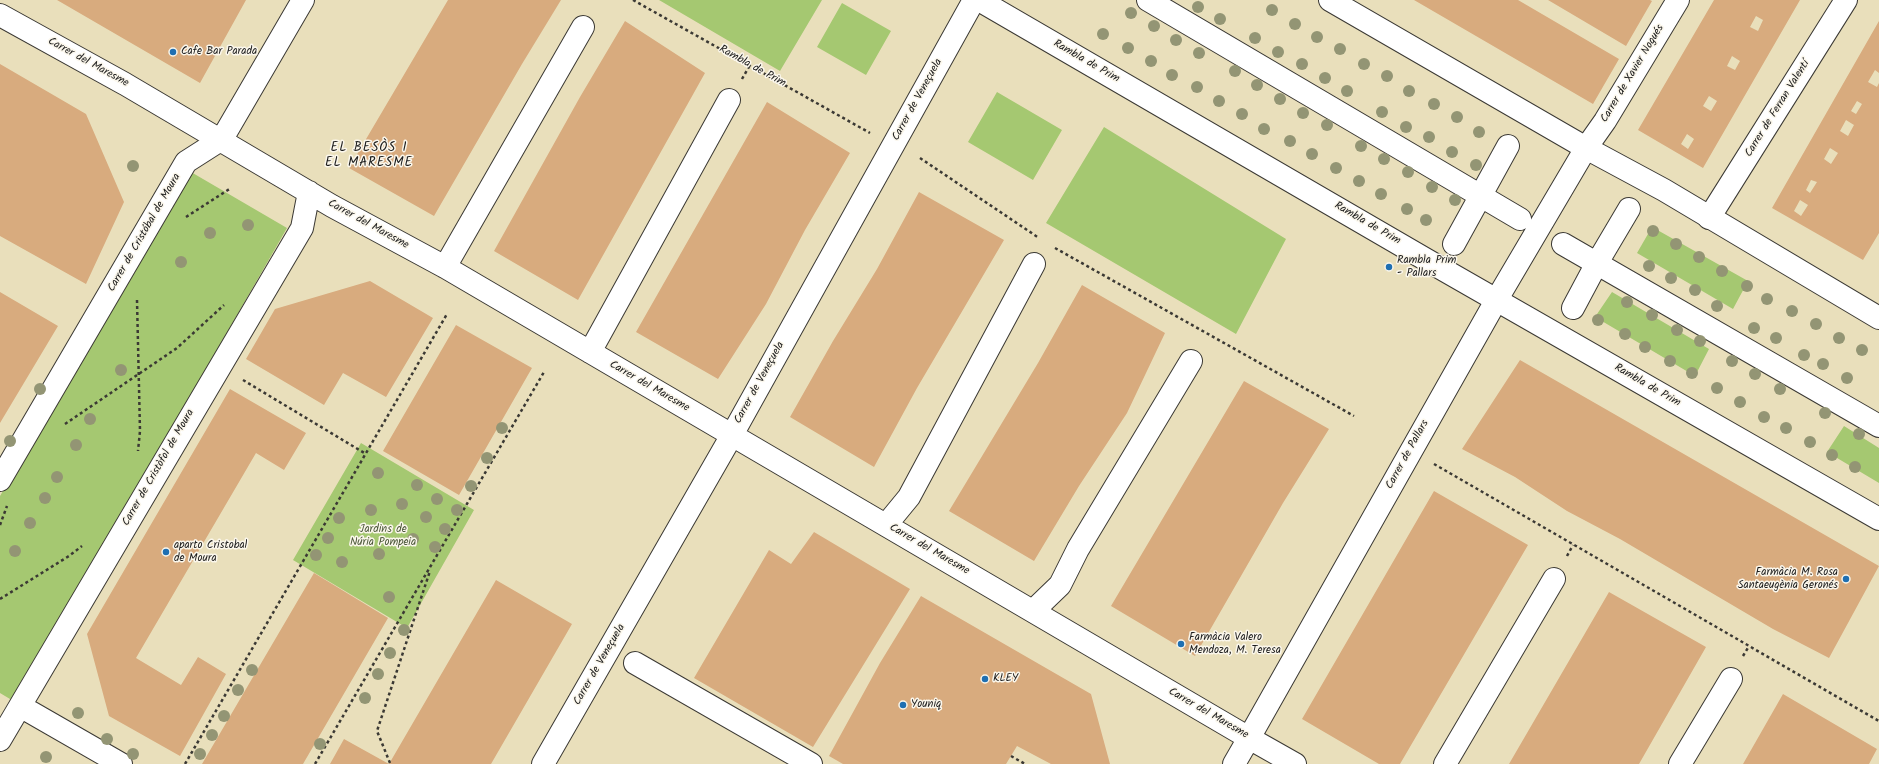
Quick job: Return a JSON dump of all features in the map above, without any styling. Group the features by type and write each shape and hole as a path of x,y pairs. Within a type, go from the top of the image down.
{"street":[{"name":"Carrer de Cristóbal de Moura","path":"0,480 186,162 222,140 303,0"},
{"name":"Carrer de Veneçuela","path":"543,764 732,435 974,0"},
{"name":"Rambla de Prim","path":"979,0 1444,270 1879,519"},
{"path":"1148,0 1520,219"},
{"path":"1330,0 1586,148 1664,190 1878,317"},
{"name":"Carrer de Xavier Nogués","path":"1586,148 1616,103 1678,0"},
{"name":"Carrer de Ferran Valentí","path":"1709,218 1846,0"},
{"name":"Carrer del Maresme","path":"0,15 125,84 309,192 445,267 1295,764"},
{"path":"445,267 583,27"},
{"path":"590,352 729,100"},
{"path":"1454,244 1508,146"},
{"name":"Carrer de Pallars","path":"1234,764 1497,299 1586,148"},
{"name":"Carrer de Cristòfol de Moura","path":"0,740 219,366 302,228 309,192"},
{"path":"1573,308 1597,263 1629,209"},
{"path":"1563,244 1879,426"},
{"path":"886,525 909,497 1034,264"},
{"path":"1033,611 1060,585 1078,549 1191,361"},
{"path":"1445,764 1554,579"},
{"path":"635,663 811,764"},
{"path":"1680,764 1731,679"},
{"path":"20,706 121,764"}],"path":[{"name":"Rambla de Prim","path":"633,0 871,134"},
{"path":"920,158 1044,241"},
{"path":"182,219 231,188"},
{"path":"1049,244 1354,416"},
{"path":"137,295 140,431 137,456"},
{"path":"60,428 177,348 227,302"},
{"path":"185,764 447,314"},
{"path":"219,366 366,454"},
{"path":"315,764 544,372"},
{"path":"1434,464 1879,721"},
{"path":"0,525 8,504"},
{"path":"0,600 69,556 88,541"},
{"path":"390,763 377,731 432,565"},
{"path":"1011,756 1025,764"}],"green space":[{"path":"659,0 822,0 780,71"},
{"path":"842,3 891,31 866,75 817,47"},
{"path":"997,92 1062,130 1033,180 968,142"},
{"path":"1104,127 1286,239 1236,334 1046,223"},
{"path":"191,172 287,228 15,702 0,693 0,496"},
{"path":"1652,227 1748,281 1733,309 1637,253"},
{"path":"1612,292 1709,349 1695,376 1595,317"},
{"path":"1844,426 1879,448 1879,483 1827,452"},
{"name":"Jardins de Núria Pompeia","path":"361,443 474,510 407,628 293,560"}],"building":[{"path":"57,0 246,0 200,83"},
{"path":"448,0 561,0 434,216 349,168"},
{"path":"1414,0 1518,0 1619,59 1593,104"},
{"path":"1548,0 1650,0 1652,1 1626,46"},
{"path":"1714,0 1800,0 1703,168 1638,130","holes":["1756,16 1763,20 1758,31 1750,27","1732,56 1740,61 1735,70 1727,66","1709,96 1717,101 1711,111 1703,106","1687,134 1694,139 1688,149 1681,144"]},
{"path":"625,21 705,73 578,300 494,251 580,97"},
{"path":"1879,21 1879,73 1875,70 1868,82 1877,87 1879,83 1879,233 1863,260 1772,208","holes":["1857,101 1862,104 1856,114 1851,111","1846,120 1854,125 1848,136 1840,131","1830,148 1838,153 1831,164 1824,159","1811,180 1817,182 1810,193 1806,190","1800,200 1808,205 1801,216 1794,211"]},
{"path":"0,64 86,114 124,202 86,284 0,236"},
{"path":"767,102 850,153 805,230 766,304 718,379 636,332"},
{"path":"919,192 1004,240 917,388 874,467 790,417 833,341 877,269"},
{"path":"370,281 433,318 386,397 343,373 324,405 246,359 275,309"},
{"path":"1082,285 1165,333 1127,413 1079,486 1034,561 949,511 1038,363"},
{"path":"0,292 58,326 0,423"},
{"path":"456,325 532,368 459,495 383,451"},
{"path":"1520,360 1879,566 1829,658 1773,629 1620,539 1567,511 1515,477 1462,449"},
{"path":"1244,381 1329,429 1283,503 1195,656 1111,606"},
{"name":"aparto Cristobal de Moura","path":"230,389 306,433 284,470 256,453 136,658 181,685 198,657 226,674 180,756 109,716 87,634"},
{"path":"1434,491 1528,545 1400,764 1379,764 1302,719"},
{"path":"814,532 910,589 813,747 694,678 769,550 791,564"},
{"path":"314,573 388,618 303,764 202,764"},
{"path":"496,580 572,624 491,764 389,764"},
{"path":"1609,592 1706,647 1639,764 1509,764"},
{"name":"KLEY","path":"921,596 1091,694 1110,764 1051,764 1017,746 1006,764 843,764 829,756 880,663"},
{"path":"1783,694 1877,749 1869,764 1743,764"},
{"path":"344,739 389,764 330,764"}],"place":[{"name":"Cafe Bar Parada","path":"173,52"},
{"name":"Rambla Prim - Pallars","path":"1389,267"},
{"name":"aparto Cristobal de Moura","path":"166,552"},
{"name":"Farmàcia M. Rosa Santaeugènia Geronés","path":"1846,579"},
{"name":"Farmàcia Valero Mendoza, M. Teresa","path":"1181,644"},
{"name":"KLEY","path":"985,679"},
{"name":"Youniq","path":"903,705"}],"district":[{"name":"EL BESÒS I EL MARESME","path":"369,156"}]}
